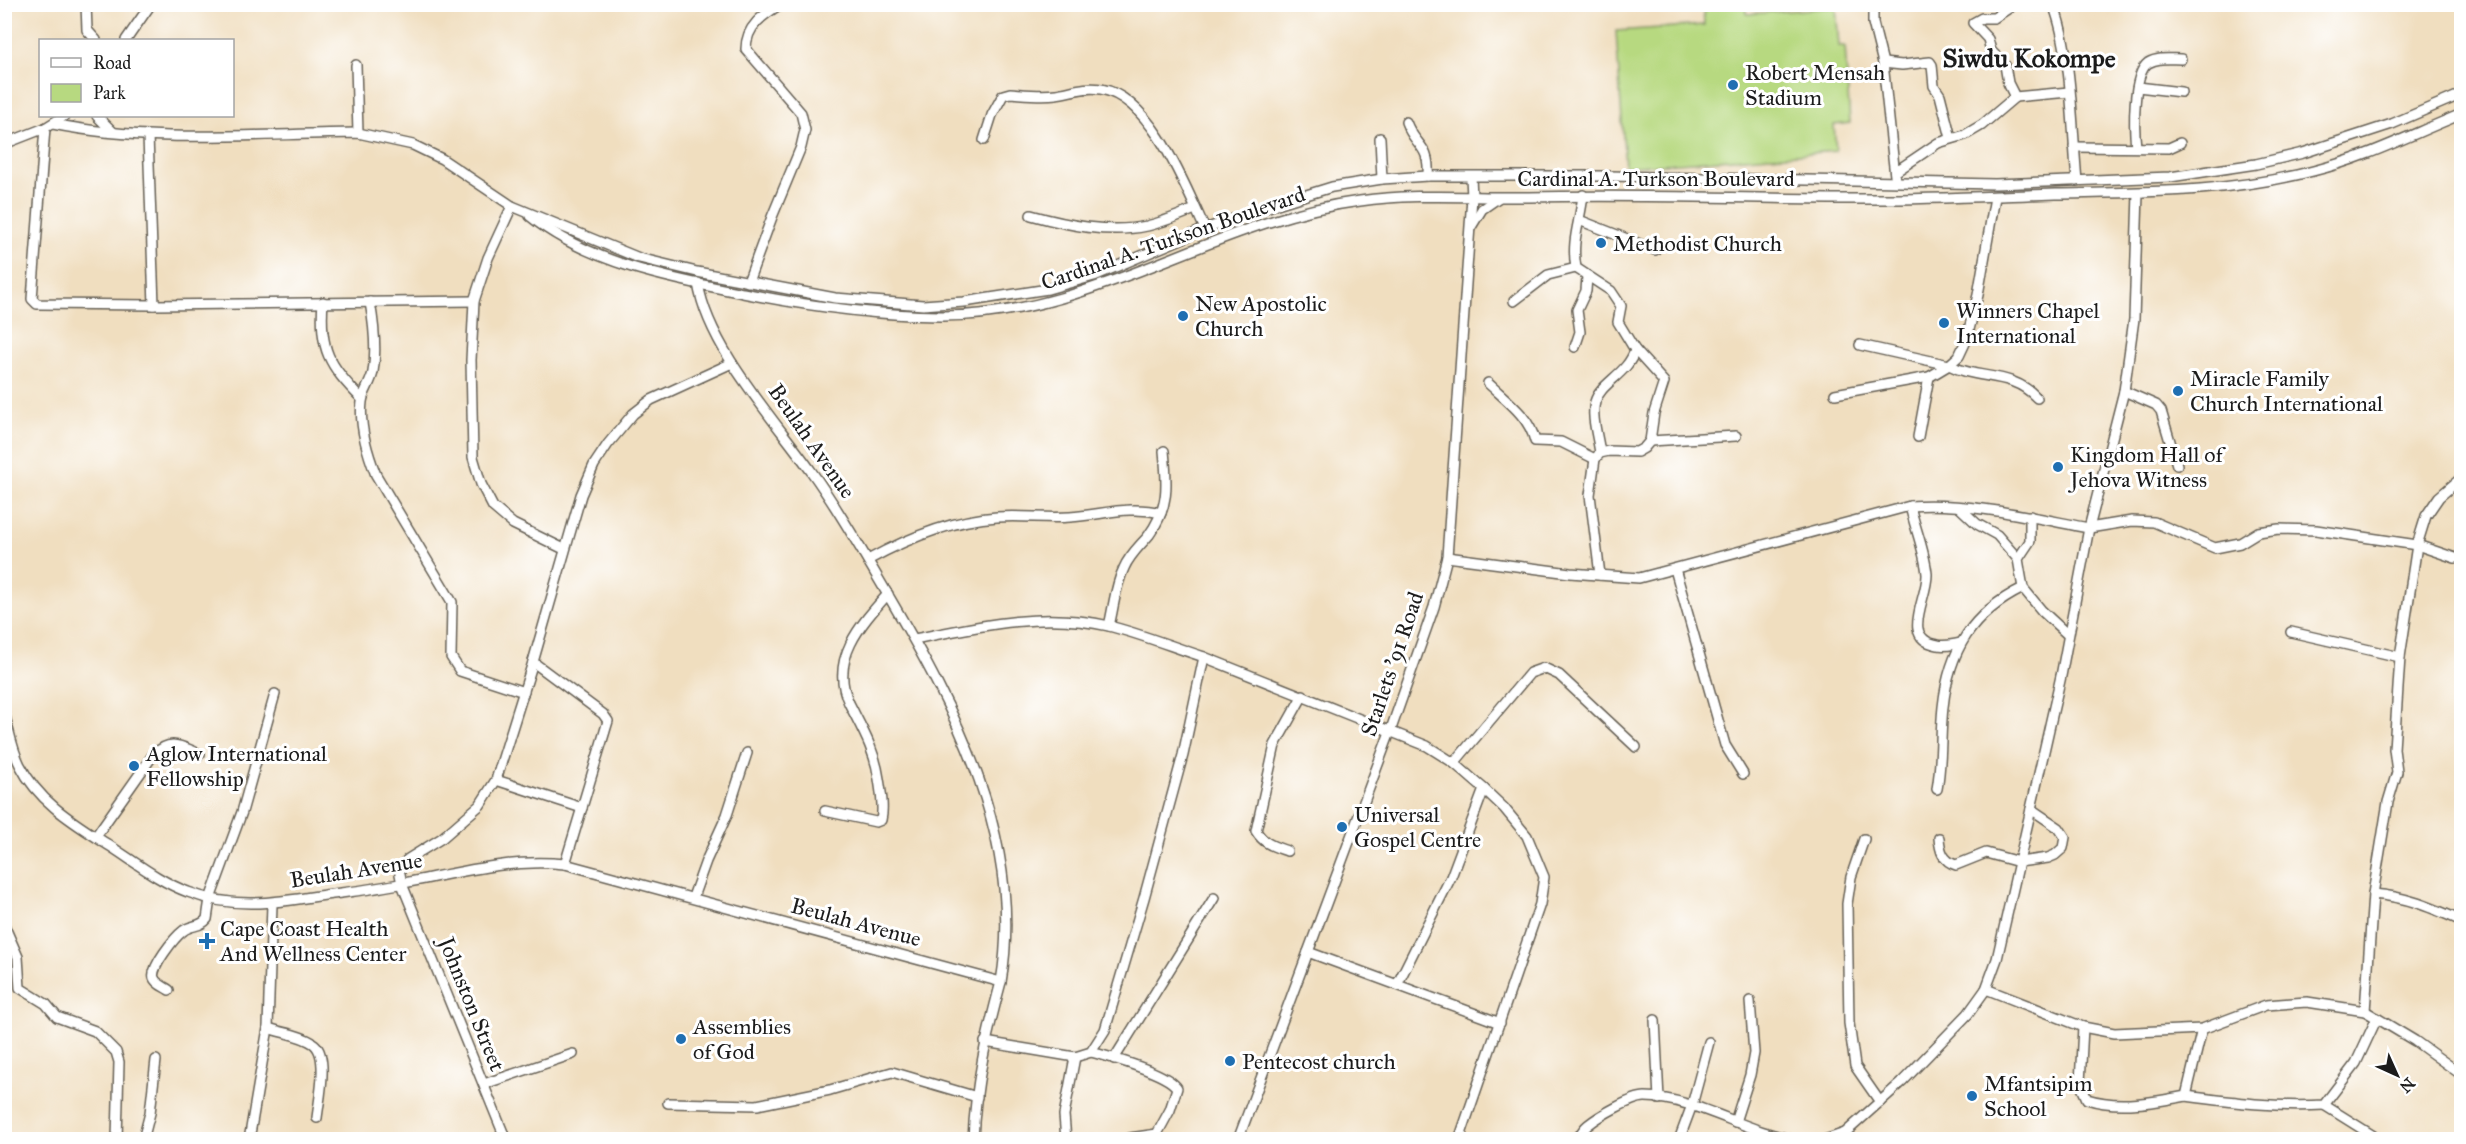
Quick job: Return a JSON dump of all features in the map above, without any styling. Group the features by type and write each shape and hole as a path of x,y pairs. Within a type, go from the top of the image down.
{"street":[{"path":"86,4 87,30 95,39"},
{"path":"127,39 151,4"},
{"path":"748,282 801,147 805,130 801,113 746,49 746,40 753,25 781,4"},
{"path":"1873,4 1873,23 1883,63 1894,176"},
{"path":"2015,4 1994,18 1982,18 1974,23 1988,39 1991,51 2005,65 2008,83 2015,97"},
{"path":"2053,4 2061,31 2077,181"},
{"path":"2136,147 2133,114 2142,70 2148,63 2161,58 2181,59"},
{"path":"1883,63 1902,65 1930,62 1932,64 1934,86 1940,95 1951,138"},
{"path":"356,65 358,133"},
{"path":"2138,87 2181,92"},
{"path":"984,140 992,115 1003,95 1010,93 1058,94 1089,88 1104,89 1122,98 1152,126 1205,230"},
{"path":"1894,176 1938,143 1965,135 1982,125 2015,97 2069,92"},
{"name":"Cardinal A. Turkson Boulevard","path":"517,207 611,248 639,258 697,272 868,302 923,304 964,302 1048,289 1094,276 1205,230 1281,202 1332,187 1382,179 1428,176 1609,176 1860,181 1894,176 1995,184 2170,177 2256,164 2351,138 2462,94"},
{"path":"2445,101 2451,118"},
{"name":"Cardinal A. Turkson Boulevard","path":"517,207 536,221 596,253 698,285 841,310 947,316 1030,307 1090,291 1210,243 1286,216 1362,200 1402,197 1498,198 1583,195 1861,199 2138,194 2222,188 2314,171 2397,144 2462,114"},
{"path":"4,144 49,126 62,117"},
{"path":"89,131 96,117"},
{"path":"98,117 113,132"},
{"path":"1406,122 1410,133 1421,145 1429,160 1428,176"},
{"path":"49,126 148,136 358,133 413,145 442,159 517,207 488,258 474,301 471,415 473,457 481,484 493,507 513,524 564,549"},
{"path":"49,126 33,302 37,304 154,305 474,301"},
{"path":"148,136 154,305"},
{"path":"1380,138 1382,179"},
{"path":"2073,147 2169,148 2180,143"},
{"path":"1609,176 1610,195"},
{"name":"Starlets '91 Road","path":"1238,1140 1390,732 1434,607 1447,557 1470,229 1471,177"},
{"path":"1860,181 1861,199"},
{"path":"2089,181 2089,194"},
{"path":"1825,1140 1845,1133 1937,1048 1968,1014 1986,989 1997,959 2061,676 2089,528 2124,391 2134,319 2138,194"},
{"path":"1576,268 1574,238 1583,195"},
{"path":"1835,394 1929,377 1959,356 1966,341 1978,295 1995,197"},
{"path":"1470,229 1482,209 1498,198"},
{"path":"1031,215 1087,227 1129,228 1159,223 1196,209"},
{"path":"1579,220 1655,250"},
{"path":"1488,383 1526,420 1532,428 1535,441 1562,442 1597,456 1609,451 1637,452 1650,441 1654,413 1664,382 1635,350 1618,322 1621,309 1611,291 1576,268"},
{"path":"1514,301 1548,275 1576,268"},
{"name":"Beulah Avenue","path":"4,713 19,763 32,784 59,811 158,877 188,892 210,899 272,904 402,884 457,872 530,862 566,864 1001,982 1007,930 1004,880 992,817 978,773 955,720 914,639 868,560 818,481 732,363 707,313 698,285 697,272"},
{"path":"1575,347 1580,332 1577,310 1586,291 1587,276"},
{"path":"323,302 321,324 325,348 339,374 362,399"},
{"path":"370,302 375,352 373,373 362,399 361,415 364,436 376,475 452,602 451,657 454,665 460,671 524,692"},
{"path":"1860,345 1949,365 1963,373 1999,376 2029,389 2037,398"},
{"path":"1600,576 1590,495 1597,456 1594,404 1599,392 1628,365 1635,350"},
{"path":"402,884 399,869 403,863 442,838 480,805 496,780 533,662 564,549 594,465 620,428 633,414 664,392 732,363"},
{"path":"1918,437 1929,377"},
{"path":"2124,391 2156,405 2161,411 2177,465"},
{"path":"1650,441 1736,436"},
{"path":"1109,626 1117,585 1124,567 1136,548 1149,534 1161,513 1168,488 1164,451"},
{"path":"2365,1011 2373,894 2388,802 2397,772 2394,748 2400,657 2417,545 2426,516 2439,497 2459,480 2462,481"},
{"path":"1447,557 1600,576 1639,578 1910,506 1941,504 2030,516 2089,528 2132,521 2154,522 2215,548 2240,543 2258,531 2279,528 2316,530 2417,545 2455,558 2462,558"},
{"path":"1910,506 1927,573 1916,625 1921,637 1937,645 1961,643"},
{"path":"1959,507 1977,524 1996,535 2018,559 2024,588 2042,611 2068,635"},
{"path":"868,560 924,533 973,520 1018,516 1074,517 1137,508 1161,513"},
{"path":"2018,559 2030,541 2030,516"},
{"path":"1675,569 1725,745 1743,774"},
{"path":"1937,789 1946,686 1961,643 1973,623 2000,600 2024,588"},
{"path":"825,811 876,822 882,816 876,759 868,738 848,701 842,684 841,670 853,636 888,594"},
{"path":"914,639 1015,621 1076,621 1109,626 1204,657 1427,746 1454,763 1484,789 1504,808 1527,836 1544,877 1540,904 1459,1140"},
{"path":"2291,632 2400,657"},
{"path":"985,1042 1075,1058 1091,1052 1105,1030 1183,754 1204,657"},
{"path":"533,662 603,714 608,721 566,864"},
{"path":"1454,763 1530,673 1544,668 1559,675 1636,747"},
{"path":"169,990 153,976 157,965 182,931 205,922 210,899 242,813 275,694"},
{"path":"1287,851 1269,845 1256,831 1275,745 1303,695"},
{"path":"96,836 161,747 176,744 200,754"},
{"path":"693,897 727,815 747,753"},
{"path":"496,780 582,808"},
{"path":"1397,985 1451,878 1484,789"},
{"path":"1939,838 1941,852 1950,863 1956,865 1986,853 2019,862 2055,855 2063,848 2065,837 2059,828 2031,809"},
{"path":"1864,840 1851,877 1847,904 1849,1023 1855,1066 1880,1102"},
{"name":"Johnston Street","path":"402,884 507,1140"},
{"path":"2373,894 2398,896 2420,902 2462,921"},
{"path":"1114,1059 1214,898"},
{"path":"249,1140 268,1028 272,904"},
{"path":"4,925 18,957 19,985 23,991 46,1004 57,1017 95,1031 116,1052 119,1062 117,1140"},
{"path":"1308,952 1500,1023"},
{"path":"973,1140 976,1097 985,1042 1001,982"},
{"path":"1986,989 2083,1027 2114,1033 2202,1029 2266,1005 2307,1002 2365,1011 2415,1041 2462,1075"},
{"path":"1735,1122 1750,1076 1754,1053 1750,1001"},
{"path":"2324,1105 2356,1062 2377,1018"},
{"path":"1655,1020 1659,1099"},
{"path":"2083,1027 2080,1083 2087,1099 2102,1104 2157,1102 2186,1096 2250,1104 2302,1107 2324,1105 2380,1140"},
{"path":"268,1028 309,1041 316,1046 321,1057 322,1071 317,1118"},
{"path":"2186,1096 2202,1029"},
{"path":"1679,1140 1692,1106 1709,1042"},
{"path":"1091,1052 1173,1081 1177,1088 1170,1110 1157,1134 1130,1138"},
{"path":"484,1084 573,1054"},
{"path":"1066,1140 1064,1114 1075,1058"},
{"path":"143,1140 150,1113 156,1060"},
{"path":"668,1103 757,1105 830,1090 892,1072 976,1097"},
{"path":"1577,1140 1586,1126 1613,1109 1643,1097 1692,1106 1777,1137 1796,1140"}],"green space":[{"name":"Robert Mensah Stadium","path":"1703,5 1746,5 1747,14 1836,7 1839,46 1845,46 1850,123 1834,125 1836,151 1625,167 1616,31 1704,25"}],"place":[{"name":"Robert Mensah Stadium","path":"1733,85"},
{"name":"Methodist Church","path":"1601,243"},
{"name":"New Apostolic Church","path":"1183,316"},
{"name":"Winners Chapel International","path":"1944,323"},
{"name":"Miracle Family Church International","path":"2178,391"},
{"name":"Kingdom Hall of Jehova Witness","path":"2058,467"},
{"name":"Aglow International Fellowship","path":"134,766"},
{"name":"Universal Gospel Centre","path":"1342,827"},
{"name":"Cape Coast Health And Wellness Center","path":"207,941"},
{"name":"Assemblies of God","path":"681,1039"},
{"name":"Pentecost church","path":"1230,1061"},
{"name":"Mfantsipim School","path":"1972,1096"}],"district":[{"name":"Siwdu Kokompe","path":"2029,58"}]}
